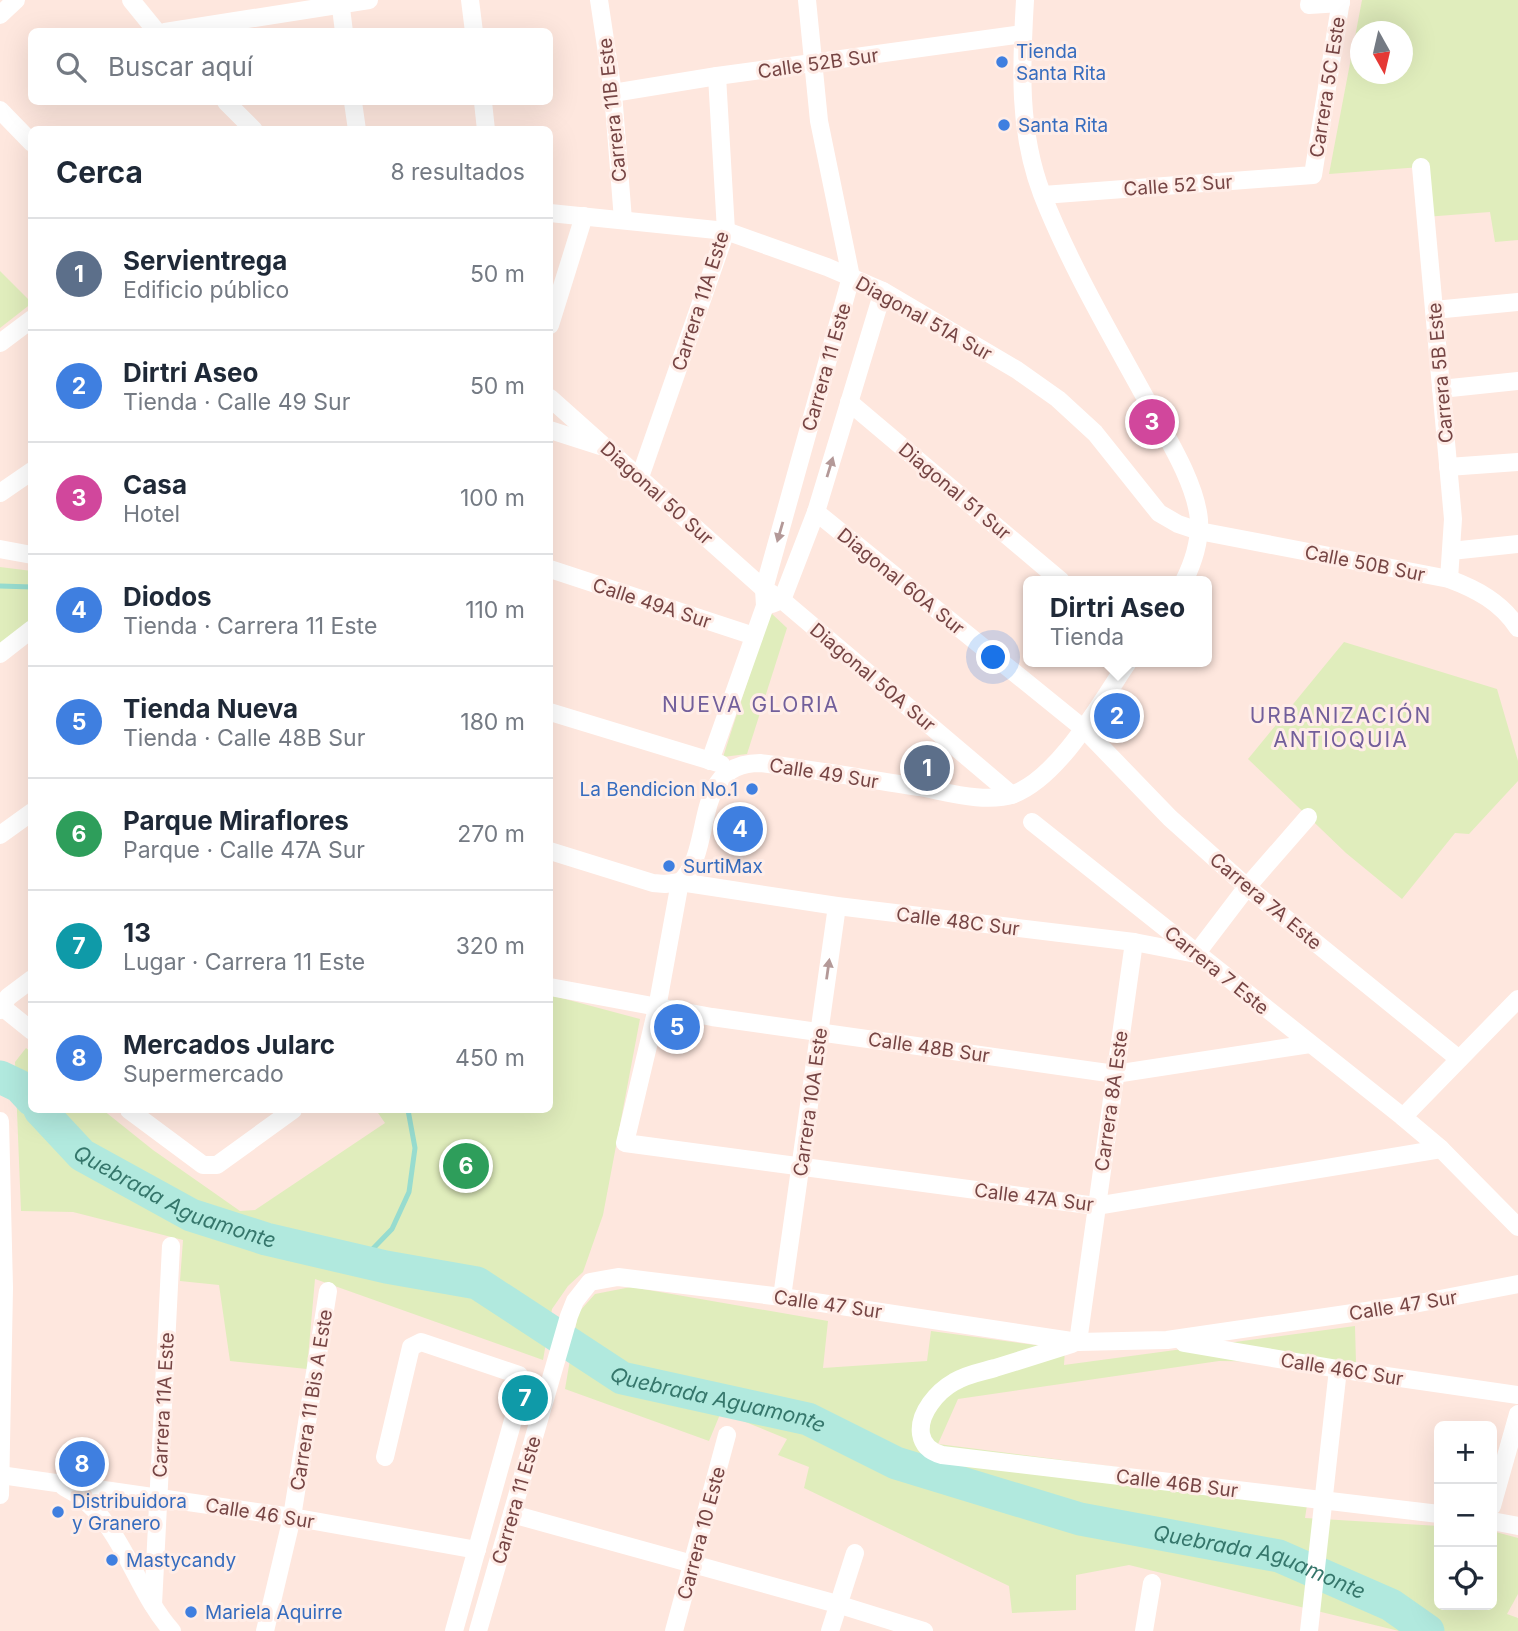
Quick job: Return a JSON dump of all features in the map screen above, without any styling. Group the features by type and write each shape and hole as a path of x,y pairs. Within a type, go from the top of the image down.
{"street":[{"path":"0,15 16,0"},
{"path":"131,0 154,28"},
{"path":"188,28 340,2 369,0"},
{"path":"470,0 474,28"},
{"name":"Carrera 11B Este","path":"599,0 613,93 623,220"},
{"name":"Carrera 11 Este","path":"710,761 770,598 851,277 820,121 807,0"},
{"path":"1025,0 1024,127 1028,149 1043,195 1086,288 1177,457 1194,498 1199,531 1186,576"},
{"path":"340,2 343,28"},
{"path":"1309,3 1341,2"},
{"name":"Carrera 5C Este","path":"1313,175 1341,2"},
{"name":"Calle 52B Sur","path":"613,93 1023,34"},
{"name":"Carrera 11A Este","path":"640,477 726,231 717,76"},
{"path":"229,105 250,126"},
{"path":"353,105 356,126"},
{"path":"483,105 486,126"},
{"path":"0,110 28,139"},
{"name":"Carrera 5B Este","path":"1421,167 1453,519 1449,579"},
{"name":"Calle 52 Sur","path":"1043,195 1313,175"},
{"name":"Diagonal 51A Sur","path":"553,213 726,231 883,291 1017,370 1058,398 1095,433 1159,513 1178,524 1199,531"},
{"path":"553,315 584,216"},
{"path":"770,598 816,512 883,291"},
{"path":"1434,310 1518,302"},
{"path":"0,343 28,322"},
{"path":"1441,389 1518,381"},
{"name":"Diagonal 50 Sur","path":"553,401 770,598"},
{"name":"Diagonal 51 Sur","path":"849,402 1055,576"},
{"path":"553,431 608,449"},
{"path":"1448,467 1518,462"},
{"path":"0,493 28,474"},
{"name":"Diagonal 60A Sur","path":"816,512 1084,729"},
{"name":"Calle 50B Sur","path":"1199,531 1449,579 1483,594 1498,605 1518,627"},
{"path":"1451,551 1518,544"},
{"path":"0,549 28,554"},
{"name":"Calle 49A Sur","path":"553,570 754,636"},
{"name":"Diagonal 50A Sur","path":"770,598 1012,795"},
{"path":"0,654 28,632"},
{"path":"1012,795 1042,776 1084,729 1125,667"},
{"name":"Calle 49 Sur","path":"553,713 735,768 760,763 973,796 1012,795"},
{"name":"Carrera 7A Este","path":"1084,729 1170,818 1247,887 1459,1059"},
{"path":"657,1008 680,882 691,866 715,788 726,774 735,768"},
{"path":"0,835 28,815"},
{"path":"1196,954 1247,887 1308,817"},
{"name":"Carrera 7 Este","path":"1032,822 1403,1116"},
{"name":"Calle 48C Sur","path":"553,852 653,883 680,882 837,906 1134,942 1196,954"},
{"name":"Carrera 10A Este","path":"782,1297 837,906"},
{"name":"Carrera 8A Este","path":"1078,1342 1134,942"},
{"path":"28,982 8,997 1,1008 28,1028"},
{"name":"Calle 48B Sur","path":"553,988 657,1008 1115,1073 1310,1044"},
{"path":"1515,1007 1403,1116 1441,1149 1518,1227"},
{"name":"Calle 47A Sur","path":"657,1008 625,1143 1096,1206 1441,1149"},
{"path":"134,1113 203,1165 217,1165 289,1113"},
{"path":"0,1121 4,1288 0,1495"},
{"name":"Carrera 11A Este","path":"161,1621 158,1498 171,1246"},
{"name":"Calle 47 Sur","path":"581,1291 590,1282 618,1277 782,1297 1078,1342 1167,1340 1414,1304 1518,1284"},
{"name":"Carrera 11 Bis A Este","path":"265,1631 292,1517 328,1291"},
{"name":"Carrera 11 Este","path":"478,1631 569,1316 581,1291"},
{"path":"1414,1304 1518,1297"},
{"name":"Calle 46C Sur","path":"1167,1340 1338,1369 1518,1395"},
{"name":"Carrera 11 Este","path":"385,1457 411,1347 415,1343 421,1342 519,1375 522,1388 454,1631"},
{"name":"Calle 47 Sur","path":"922,1438 922,1426 930,1405 936,1396 954,1382 975,1373 1078,1342"},
{"path":"1310,1622 1338,1369"},
{"path":"1497,1488 1518,1413"},
{"name":"Carrera 10 Este","path":"674,1631 727,1435"},
{"name":"Calle 46B Sur","path":"922,1438 928,1448 943,1455 1434,1513"},
{"name":"Calle 46 Sur","path":"1,1475 292,1517 477,1550"},
{"path":"58,1484 85,1500 106,1524 161,1621"},
{"path":"512,1514 837,1604 924,1631"},
{"path":"1497,1522 1518,1526"},
{"path":"830,1631 855,1553"},
{"path":"1144,1631 1152,1583"}],"green space":[{"path":"1362,0 1518,0 1518,240 1495,242 1490,212 1425,217 1421,167 1329,174 1350,63 1350,84 1413,84 1413,21 1358,21"},
{"path":"0,271 28,299 28,306 0,328"},
{"path":"0,567 28,570 28,631 0,654"},
{"path":"770,612 787,628 747,754 723,757"},
{"path":"1344,642 1497,689 1518,761 1518,781 1469,834 1455,833 1402,899 1346,853 1248,759"},
{"path":"553,996 640,1019 603,1215 583,1272 568,1286 552,1309 543,1360 315,1279 307,1369 230,1361 219,1285 180,1281 183,1240 73,1212 21,1211 15,1062 26,1048 28,1050 28,1113 107,1113 153,1150 240,1211 255,1210 385,1123 378,1113 553,1113"},
{"path":"631,1287 828,1321 823,1368 927,1361 931,1331 1065,1349 1064,1365 1355,1326 1356,1363 1219,1361 958,1399 938,1444 1309,1492 1305,1518 1434,1526 1434,1610 1497,1610 1497,1532 1518,1538 1518,1594 1507,1614 1518,1618 1518,1631 1399,1631 1129,1565 1076,1575 1076,1610 1012,1613 1009,1586 804,1488 809,1467 778,1455 787,1439 721,1412 709,1441 565,1389 578,1313 595,1294"}],"waterway":[{"path":"0,586 28,587"},
{"name":"Quebrada Aguamonte","path":"0,1077 19,1086 28,1096"},
{"name":"Quebrada Aguamonte","path":"43,1113 82,1155 191,1215 266,1239 386,1267 477,1283 622,1378 808,1419 896,1463 1080,1519 1279,1556 1391,1605 1428,1631"},
{"path":"361,1261 392,1229 409,1192 415,1148 409,1113"}],"place":[{"name":"Tienda Santa Rita","path":"1002,62"},
{"name":"Santa Rita","path":"1004,125"},
{"name":"Casa","path":"1152,422"},
{"name":"Dirtri Aseo","path":"1117,716"},
{"name":"Servientrega","path":"927,768"},
{"name":"La Bendicion No.1","path":"752,789"},
{"name":"Diodos","path":"740,829"},
{"name":"SurtiMax","path":"669,866"},
{"name":"Tienda Nueva","path":"677,1027"},
{"name":"Parque Miraflores","path":"466,1166"},
{"name":"13","path":"525,1398"},
{"name":"Mercados Jularc","path":"82,1464"},
{"name":"Distribuidora y Granero","path":"58,1512"},
{"name":"Mastycandy","path":"112,1560"},
{"name":"Mariela Aquirre","path":"191,1612"}],"district":[{"name":"NUEVA GLORIA","path":"751,705"},
{"name":"URBANIZACIÓN ANTIOQUIA","path":"1341,728"}]}
